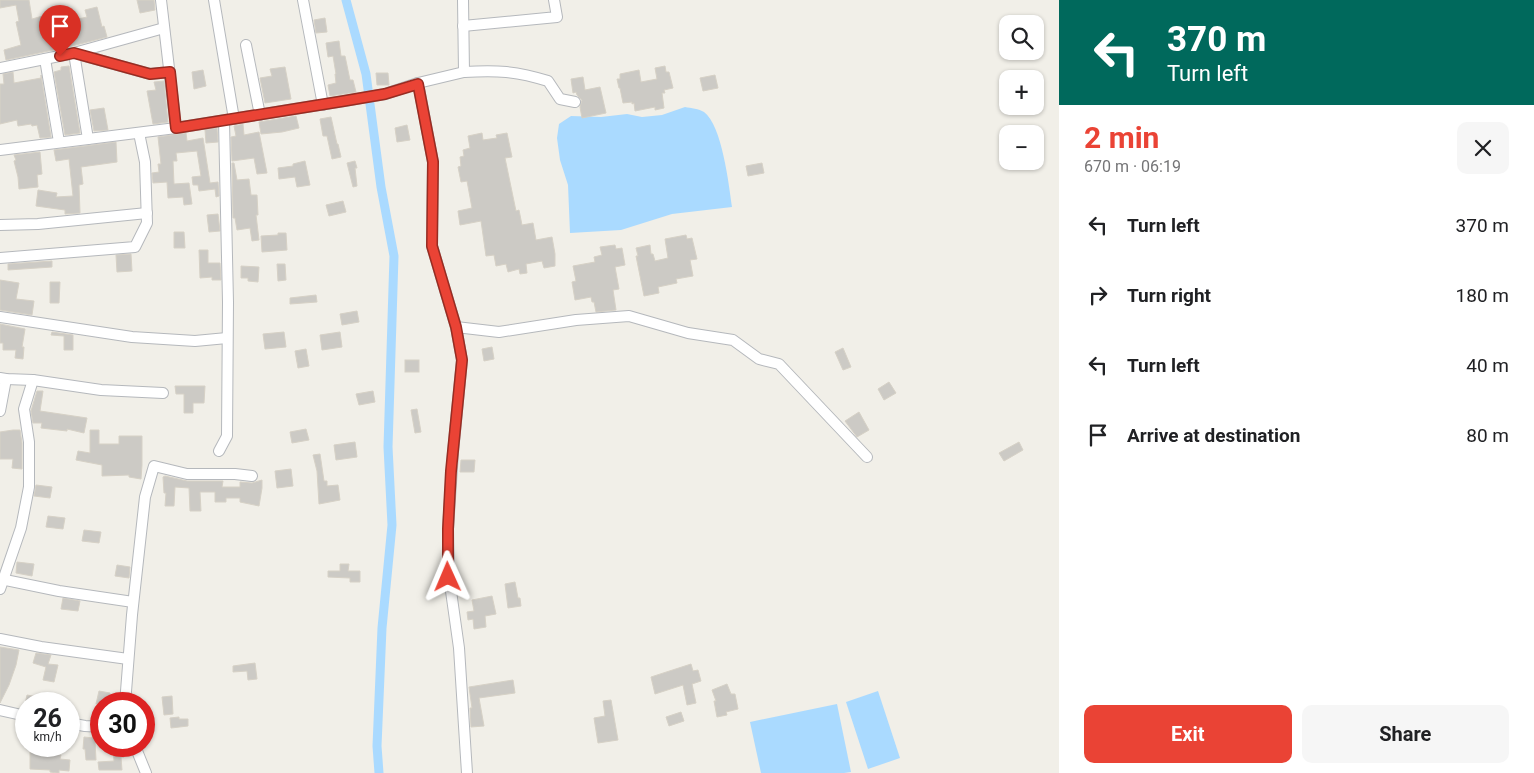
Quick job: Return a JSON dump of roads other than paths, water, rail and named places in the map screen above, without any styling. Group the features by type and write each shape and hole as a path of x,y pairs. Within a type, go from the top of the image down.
{"street":[{"path":"161,0 176,128"},
{"path":"214,0 229,120 226,436 219,451"},
{"path":"303,0 323,105"},
{"path":"463,0 464,72"},
{"path":"463,26 557,17 554,0"},
{"path":"0,68 74,53 164,28"},
{"path":"246,45 260,115"},
{"path":"74,53 150,74 170,72"},
{"path":"74,53 88,139"},
{"path":"45,59 60,142"},
{"path":"0,150 176,128 323,105 385,94 464,72 494,70 523,73 548,81 560,98 575,102"},
{"path":"418,84 433,162 432,246 456,327 462,360 451,481 448,577 459,648 467,773"},
{"path":"0,258 135,247 147,223 145,162 139,133"},
{"path":"0,225 38,224 147,213"},
{"path":"456,327 499,332 576,320 629,316 688,333 733,340 759,359 779,364 867,457"},
{"path":"0,317 132,337 195,341 228,338"},
{"path":"0,411 3,379 33,380 101,390 163,393"},
{"path":"33,380 24,409 29,442 29,487 21,528 1,582 133,602"},
{"path":"125,692 145,497 154,466 187,474 252,476"},
{"path":"0,638 41,648 128,659"},
{"path":"0,710 15,713"},
{"path":"139,757 146,773"}],"water":[{"path":"685,107 704,112 716,129 724,156 732,207 672,214 621,230 570,233 568,185 560,160 557,138 559,124 571,116 601,117 627,114 642,117 662,115"},
{"path":"878,691 900,758 868,769 846,702"},
{"path":"837,704 851,772 761,773 750,722"}],"waterway":[{"path":"346,0 366,74 381,187 394,256 388,447 392,525 382,628 377,746 379,773"}]}
